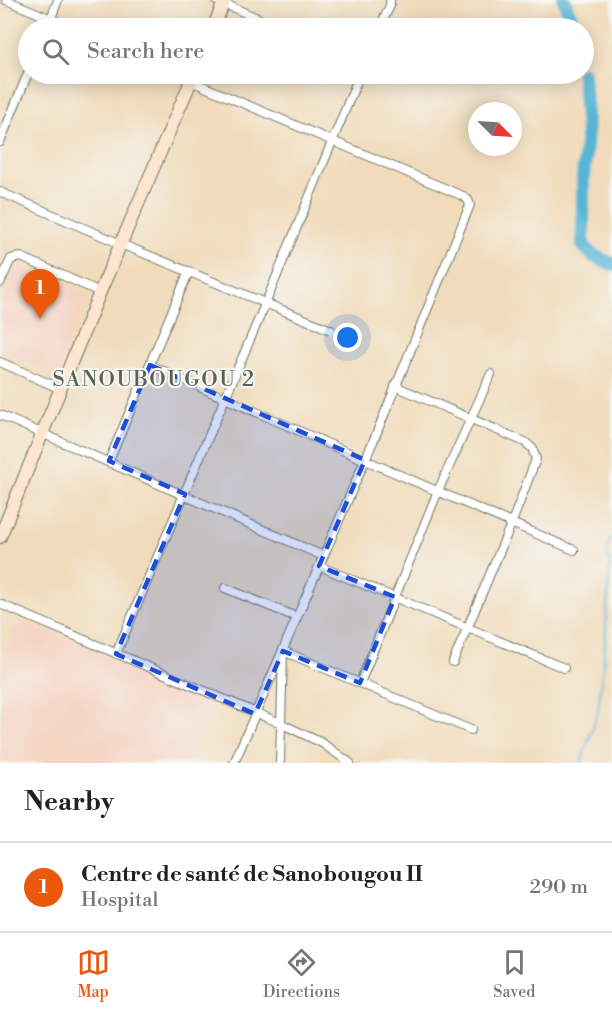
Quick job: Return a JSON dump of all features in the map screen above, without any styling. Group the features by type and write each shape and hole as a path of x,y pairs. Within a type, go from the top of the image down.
{"main road":[{"path":"216,18 222,1"},
{"path":"0,537 100,292 189,84"}],"street":[{"path":"6,0 49,18"},
{"path":"51,18 58,0"},
{"path":"384,18 390,6 390,0"},
{"path":"222,1 259,18"},
{"path":"0,142 24,84"},
{"path":"207,84 333,142 463,196 470,205 365,460 234,763"},
{"path":"116,654 226,398 356,84"},
{"path":"0,192 331,330"},
{"path":"0,283 11,259 21,257 100,292"},
{"path":"109,461 189,271"},
{"path":"0,362 61,389"},
{"path":"150,365 574,550"},
{"path":"360,683 438,491 491,374"},
{"path":"395,386 525,442 532,448 536,459 453,662"},
{"path":"0,415 323,556"},
{"path":"319,566 564,668"},
{"path":"225,588 296,617"},
{"path":"0,604 280,723 322,743 351,763"},
{"path":"283,651 471,730"},
{"path":"280,763 283,651"}],"highlighted area":[{"path":"150,365 365,460 319,566 395,597 360,683 283,651 255,714 116,654 185,494 109,461"}],"shaded area":[{"path":"17,265 89,296 55,375 0,351 0,306"},
{"path":"20,618 215,700 188,763 0,763 0,667"}],"waterway":[{"path":"564,0 571,18"},
{"path":"584,84 587,132 583,178 583,245 593,256 612,264"},
{"path":"581,763 598,711 610,562 608,546 612,538"}],"place":[{"name":"Centre de santé de Sanobougou II","path":"40,319"}],"district":[{"name":"SANOUBOUGOU 2","path":"154,380"}]}
